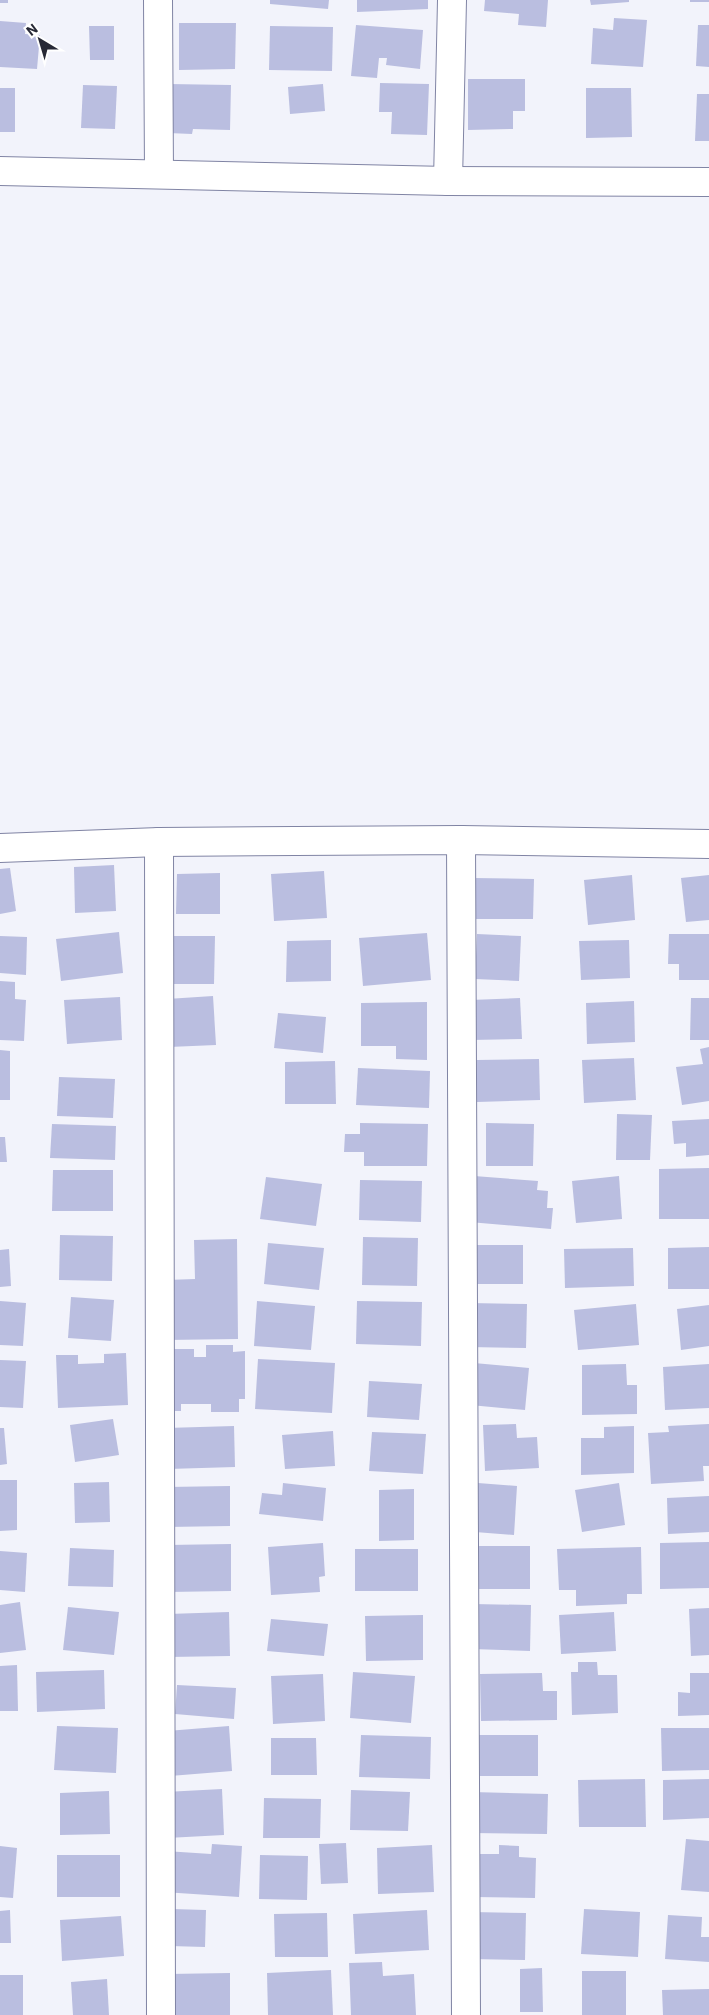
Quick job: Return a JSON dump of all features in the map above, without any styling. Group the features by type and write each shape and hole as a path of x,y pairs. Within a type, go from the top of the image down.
{"street":[{"path":"158,0 159,174"},
{"path":"448,181 452,0"},
{"path":"0,171 448,181 709,182"},
{"path":"461,840 466,2015"},
{"path":"0,848 159,842 461,840 709,844"},
{"path":"159,842 160,2015"}],"building":[{"path":"0,0 8,0 8,3 0,3"},
{"path":"270,0 329,0 328,9 270,4"},
{"path":"357,0 428,0 428,9 357,12"},
{"path":"485,0 548,0 546,27 518,25 519,14 484,11"},
{"path":"590,0 629,0 629,2 591,5"},
{"path":"690,0 709,0 709,2 690,2"},
{"path":"614,18 647,20 643,67 591,64 593,28 613,30"},
{"path":"0,21 26,23 25,34 40,35 37,69 0,67"},
{"path":"179,23 236,23 235,69 179,70"},
{"path":"356,25 423,30 420,69 386,65 387,58 379,58 377,78 351,76"},
{"path":"698,25 709,25 709,67 696,66"},
{"path":"89,26 114,26 114,60 90,60"},
{"path":"270,26 333,27 332,71 269,70"},
{"path":"468,79 525,79 525,111 513,111 513,129 468,130"},
{"path":"380,83 429,84 427,135 391,134 392,112 379,112"},
{"path":"169,84 231,85 230,130 193,129 192,134 168,133"},
{"path":"323,84 325,111 290,114 288,87"},
{"path":"83,85 117,86 115,129 81,128"},
{"path":"0,88 15,88 15,132 0,132"},
{"path":"586,88 631,88 632,137 586,138"},
{"path":"697,94 709,94 709,141 695,141"},
{"path":"114,865 116,911 75,913 74,867"},
{"path":"10,868 16,911 0,914 0,869"},
{"path":"324,871 327,918 274,921 271,874"},
{"path":"220,873 220,914 176,914 177,874"},
{"path":"632,875 635,920 588,925 584,880"},
{"path":"709,875 709,920 686,922 681,878"},
{"path":"473,878 534,879 533,919 474,919"},
{"path":"119,932 123,973 61,981 56,939"},
{"path":"427,933 431,980 363,986 359,938"},
{"path":"477,934 521,936 519,981 475,979"},
{"path":"669,934 709,934 709,980 679,980 679,964 668,964"},
{"path":"0,936 27,937 26,975 0,973"},
{"path":"167,936 215,936 214,984 167,984"},
{"path":"331,940 331,981 286,982 287,941"},
{"path":"629,940 630,978 581,980 579,941"},
{"path":"0,981 15,982 15,999 26,1000 24,1041 0,1040"},
{"path":"213,996 216,1045 169,1047 167,999"},
{"path":"120,997 122,1040 67,1044 64,1000"},
{"path":"520,998 522,1039 471,1040 470,1000"},
{"path":"691,998 709,998 709,1040 690,1040"},
{"path":"634,1001 635,1042 587,1044 586,1003"},
{"path":"427,1002 427,1060 396,1059 396,1046 361,1046 361,1003"},
{"path":"278,1013 326,1017 323,1053 274,1048"},
{"path":"709,1047 709,1101 682,1105 676,1067 703,1064 700,1049"},
{"path":"0,1050 10,1051 10,1100 0,1100"},
{"path":"634,1058 636,1100 584,1103 582,1060"},
{"path":"539,1059 540,1100 477,1102 477,1060"},
{"path":"335,1061 336,1104 285,1104 285,1062"},
{"path":"358,1068 430,1071 429,1108 356,1105"},
{"path":"59,1077 115,1079 113,1118 57,1116"},
{"path":"617,1114 652,1115 650,1160 616,1160"},
{"path":"709,1119 709,1155 686,1157 686,1143 674,1144 672,1121"},
{"path":"360,1123 428,1124 427,1166 364,1166 364,1152 344,1152 345,1134 360,1134"},
{"path":"486,1123 534,1124 533,1166 486,1166"},
{"path":"52,1124 116,1126 115,1160 50,1158"},
{"path":"0,1137 5,1137 7,1162 0,1162"},
{"path":"709,1168 709,1219 659,1219 659,1169"},
{"path":"53,1170 113,1170 113,1211 52,1211"},
{"path":"474,1176 538,1181 537,1190 548,1191 547,1208 553,1208 551,1229 469,1222"},
{"path":"619,1176 622,1219 576,1223 572,1181"},
{"path":"266,1177 322,1184 316,1226 260,1219"},
{"path":"360,1180 422,1181 421,1222 359,1220"},
{"path":"60,1235 113,1236 112,1281 59,1280"},
{"path":"363,1237 418,1238 417,1286 362,1285"},
{"path":"237,1239 238,1339 166,1340 166,1280 195,1279 194,1240"},
{"path":"268,1243 324,1248 319,1290 264,1284"},
{"path":"470,1245 523,1245 523,1284 470,1284"},
{"path":"709,1247 709,1289 668,1289 668,1248"},
{"path":"633,1248 634,1286 565,1288 564,1249"},
{"path":"9,1249 11,1286 0,1287 0,1250"},
{"path":"71,1297 114,1300 111,1341 68,1338"},
{"path":"0,1301 26,1303 23,1346 0,1345"},
{"path":"257,1301 315,1306 311,1350 254,1346"},
{"path":"357,1301 422,1302 421,1346 356,1344"},
{"path":"469,1303 527,1304 526,1348 468,1347"},
{"path":"636,1304 639,1345 578,1350 574,1310"},
{"path":"709,1305 709,1346 681,1350 677,1309"},
{"path":"206,1345 233,1345 233,1352 245,1351 245,1399 239,1399 239,1412 211,1412 211,1404 181,1404 181,1411 163,1411 163,1349 194,1349 194,1357 206,1357"},
{"path":"126,1353 128,1405 58,1408 56,1355 78,1355 78,1364 104,1363 104,1354"},
{"path":"258,1359 335,1363 332,1413 255,1409"},
{"path":"0,1360 26,1361 23,1408 0,1407"},
{"path":"474,1363 529,1368 525,1410 470,1405"},
{"path":"626,1364 627,1385 637,1385 637,1414 582,1415 582,1365"},
{"path":"709,1364 709,1408 665,1410 663,1367"},
{"path":"369,1381 422,1384 419,1420 367,1417"},
{"path":"113,1419 119,1455 75,1462 70,1425"},
{"path":"516,1424 517,1438 537,1437 539,1468 485,1471 483,1425"},
{"path":"709,1424 709,1466 703,1466 704,1481 651,1484 648,1433 669,1432 668,1426"},
{"path":"234,1426 235,1467 168,1469 166,1428"},
{"path":"634,1426 634,1473 581,1475 581,1438 604,1438 604,1427"},
{"path":"0,1428 4,1428 7,1464 0,1465"},
{"path":"333,1431 335,1466 285,1469 282,1435"},
{"path":"372,1432 426,1434 423,1474 369,1471"},
{"path":"0,1480 17,1480 17,1530 0,1531"},
{"path":"109,1482 110,1522 75,1523 74,1483"},
{"path":"283,1483 326,1488 323,1521 259,1514 262,1493 282,1495"},
{"path":"478,1483 517,1486 514,1535 475,1532"},
{"path":"619,1483 625,1525 582,1532 575,1490"},
{"path":"230,1486 230,1526 167,1527 167,1487"},
{"path":"414,1489 414,1540 379,1541 379,1490"},
{"path":"709,1496 709,1532 668,1534 667,1498"},
{"path":"709,1542 709,1588 660,1589 660,1543"},
{"path":"323,1543 325,1576 319,1577 320,1592 271,1595 268,1547"},
{"path":"231,1544 231,1591 168,1592 167,1545"},
{"path":"476,1546 530,1546 530,1589 475,1589"},
{"path":"641,1547 642,1594 627,1594 627,1604 576,1606 576,1590 559,1590 557,1549"},
{"path":"70,1548 114,1550 113,1587 68,1586"},
{"path":"355,1549 418,1549 418,1591 355,1591"},
{"path":"0,1551 27,1553 25,1592 0,1590"},
{"path":"20,1602 26,1650 0,1653 0,1605"},
{"path":"473,1604 531,1605 530,1651 472,1649"},
{"path":"68,1607 119,1612 114,1655 63,1650"},
{"path":"709,1608 709,1655 691,1656 689,1609"},
{"path":"229,1612 230,1656 169,1657 168,1614"},
{"path":"614,1612 616,1651 561,1654 559,1615"},
{"path":"423,1615 423,1660 366,1661 365,1616"},
{"path":"271,1619 328,1624 324,1656 267,1651"},
{"path":"578,1662 597,1662 598,1675 617,1675 618,1713 572,1715 571,1672 578,1672"},
{"path":"17,1665 18,1711 0,1711 0,1666"},
{"path":"104,1670 105,1709 37,1712 36,1672"},
{"path":"353,1672 415,1676 411,1723 350,1718"},
{"path":"542,1673 543,1691 557,1691 557,1720 481,1721 480,1674"},
{"path":"690,1673 709,1673 709,1715 678,1716 678,1692 690,1693"},
{"path":"323,1674 325,1721 273,1724 271,1676"},
{"path":"177,1685 236,1688 234,1719 175,1714"},
{"path":"57,1726 118,1728 116,1773 54,1770"},
{"path":"229,1726 232,1771 170,1776 167,1731"},
{"path":"661,1728 709,1728 709,1770 662,1771"},
{"path":"361,1735 431,1737 430,1779 359,1777"},
{"path":"474,1735 538,1735 538,1776 474,1776"},
{"path":"271,1738 316,1738 317,1775 271,1775"},
{"path":"645,1779 646,1827 579,1827 578,1780"},
{"path":"709,1779 709,1818 663,1820 663,1780"},
{"path":"222,1789 224,1835 167,1838 165,1792"},
{"path":"351,1790 410,1792 408,1831 350,1830"},
{"path":"109,1791 110,1834 60,1835 60,1793"},
{"path":"472,1792 548,1794 547,1834 472,1833"},
{"path":"264,1798 321,1799 320,1838 263,1838"},
{"path":"686,1839 709,1841 709,1892 681,1890"},
{"path":"346,1843 348,1883 321,1884 319,1844"},
{"path":"212,1844 242,1846 239,1897 163,1892 165,1851 211,1854"},
{"path":"432,1845 434,1892 378,1894 377,1848"},
{"path":"499,1845 519,1846 519,1857 536,1858 535,1898 475,1897 476,1854 499,1854"},
{"path":"0,1846 17,1848 13,1898 0,1897"},
{"path":"57,1855 120,1855 120,1897 57,1897"},
{"path":"260,1855 308,1856 307,1900 259,1899"},
{"path":"172,1909 206,1910 205,1947 170,1946"},
{"path":"584,1909 640,1912 638,1957 581,1954"},
{"path":"10,1910 11,1943 0,1943 0,1911"},
{"path":"427,1910 429,1950 355,1954 353,1914"},
{"path":"472,1912 526,1913 525,1960 471,1959"},
{"path":"327,1913 328,1957 275,1957 274,1914"},
{"path":"668,1915 702,1917 701,1937 709,1937 709,1962 665,1959"},
{"path":"121,1916 124,1956 62,1961 60,1920"},
{"path":"382,1962 383,1976 414,1974 416,2015 351,2015 349,1963"},
{"path":"542,1968 543,2012 520,2012 520,1969"},
{"path":"331,1970 333,2015 268,2015 267,1973"},
{"path":"582,1971 626,1971 626,2015 582,2015"},
{"path":"230,1973 230,2015 168,2015 168,1974"},
{"path":"0,1975 23,1975 23,2015 0,2015"},
{"path":"107,1979 109,2015 73,2015 71,1982"},
{"path":"709,1989 709,2015 663,2015 662,1990"}]}
